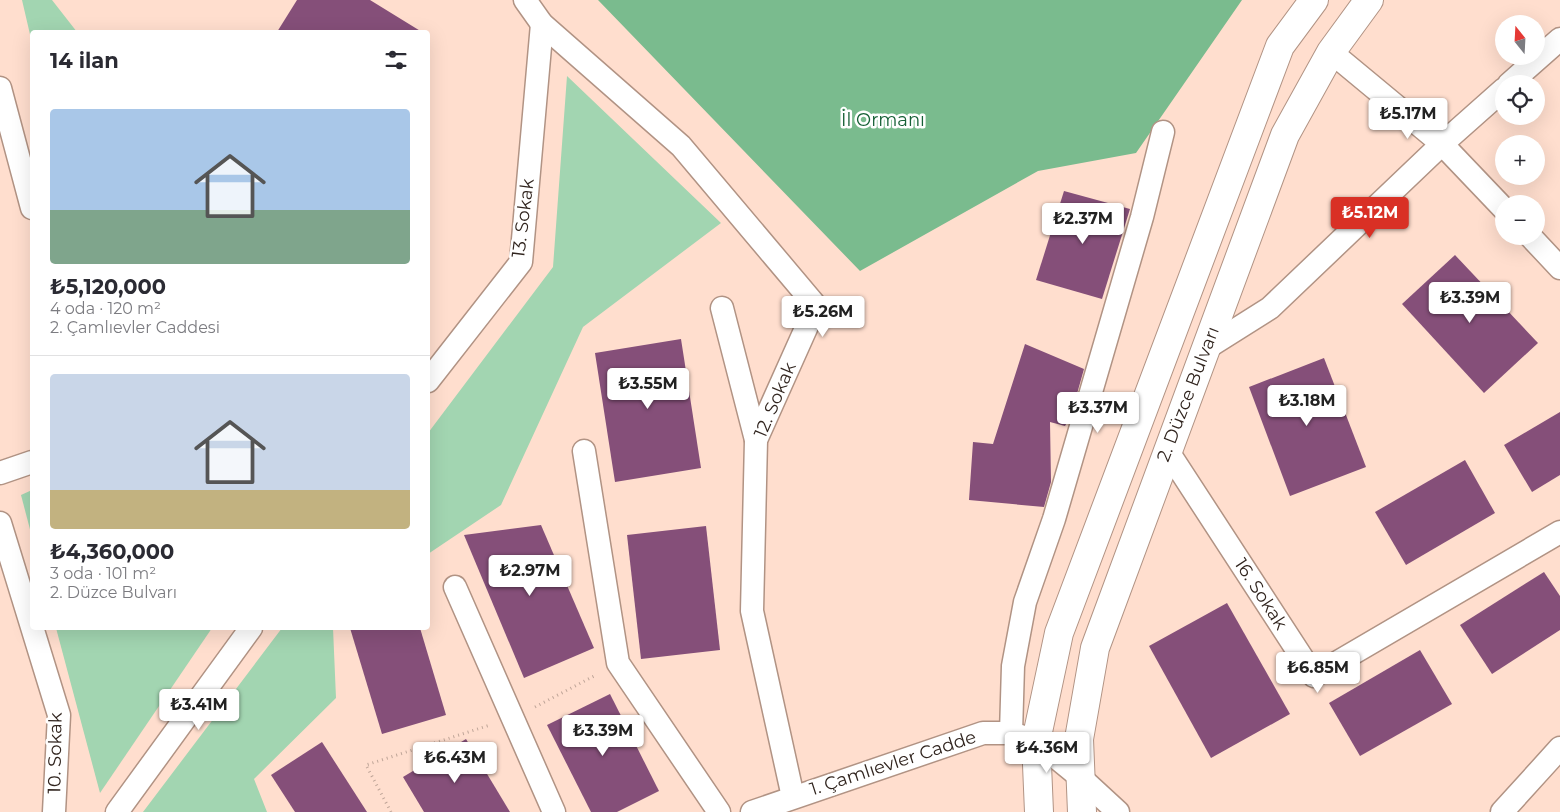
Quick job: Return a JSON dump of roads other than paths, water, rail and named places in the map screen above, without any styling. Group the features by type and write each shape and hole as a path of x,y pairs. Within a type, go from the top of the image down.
{"street":[{"name":"12. Sokak","path":"525,0 542,24 681,146 816,306 756,440 752,611 794,797"},
{"name":"2. Düzce Bulvarı","path":"1039,812 1036,741 1059,633 1280,46 1314,0"},
{"name":"2. Düzce Bulvarı","path":"1082,812 1079,739 1095,648 1167,450 1286,135 1331,52 1370,0"},
{"name":"13. Sokak","path":"430,378 520,262 542,24"},
{"path":"1519,75 1560,39"},
{"path":"1331,52 1442,144 1495,200"},
{"path":"0,88 30,200"},
{"path":"1205,349 1270,308 1442,144 1495,97"},
{"path":"1011,733 1013,666 1025,602 1054,519 1142,217 1163,132"},
{"path":"1538,245 1560,268"},
{"path":"722,308 756,440"},
{"name":"16. Sokak","path":"1167,450 1314,676 1560,532"},
{"path":"584,451 618,663 719,812"},
{"path":"0,473 30,463"},
{"name":"10. Sokak","path":"0,523 30,621"},
{"path":"455,587 554,812"},
{"name":"10. Sokak","path":"33,630 59,715 54,812"},
{"path":"117,812 250,630"},
{"name":"1. Çamlıevler Cadde","path":"752,812 984,733 1011,733 1036,741"},
{"path":"1036,741 1080,777 1118,812"},
{"path":"1502,812 1560,748"}],"park label":[{"name":"İl Ormanı","path":"883,120"}]}
